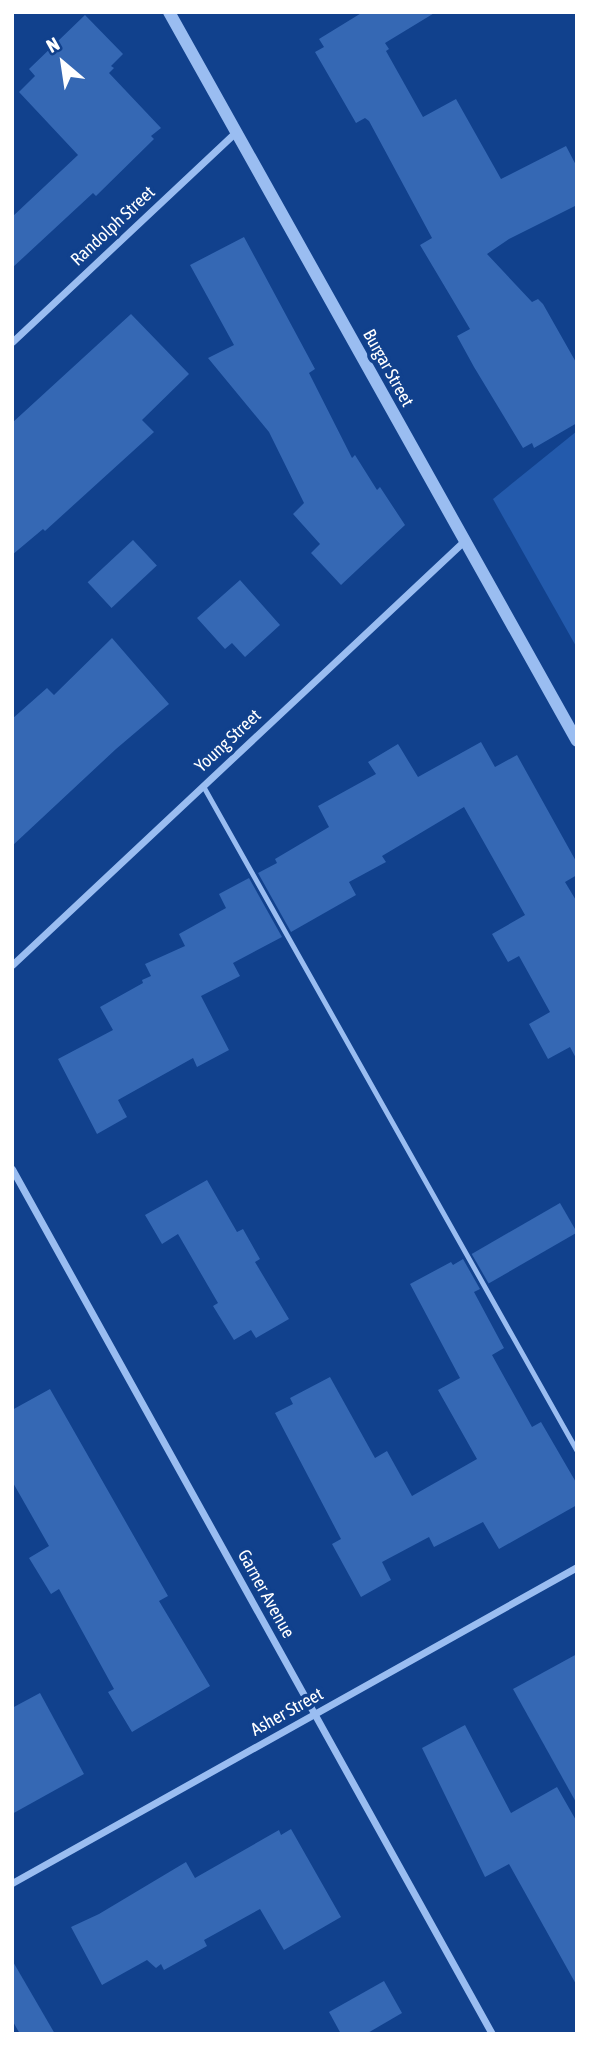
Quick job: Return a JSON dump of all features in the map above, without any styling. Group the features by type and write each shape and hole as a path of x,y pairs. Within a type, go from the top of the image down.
{"street":[{"name":"Burgar Street","path":"169,12 577,741"},
{"name":"Randolph Street","path":"12,342 236,132"},
{"name":"Young Street","path":"12,965 465,540"},
{"name":"Garner Avenue","path":"12,1169 492,2034"},
{"name":"Asher Street","path":"12,1883 577,1567"}],"lane":[{"path":"203,786 577,1451"}],"shaded area":[{"path":"577,431 577,648 493,499"}],"building":[{"path":"363,12 436,12 385,43 389,49 386,51 423,117 456,99 501,179 566,146 577,167 577,205 509,239 487,254 532,302 538,299 543,304 577,364 577,423 534,448 532,443 523,448 457,336 470,329 420,245 432,238 369,121 365,118 356,123 315,52 324,47 319,39"},
{"path":"85,15 123,54 111,66 114,68 109,73 161,128 151,136 154,139 96,196 93,193 12,268 12,217 78,155 19,92 35,76 29,69"},
{"path":"244,237 315,369 309,373 352,458 355,455 377,490 380,487 405,525 341,585 311,553 320,544 293,514 304,503 269,432 208,358 234,345 190,265"},
{"path":"131,314 189,374 142,420 154,432 45,531 43,529 12,555 12,423"},
{"path":"133,540 157,566 112,608 88,582"},
{"path":"240,580 280,625 245,657 232,643 225,649 197,618"},
{"path":"112,638 169,704 116,749 12,846 12,719 47,688 54,695"},
{"path":"481,742 495,767 517,755 577,863 577,875 565,882 577,902 577,1060 570,1047 548,1059 529,1024 550,1012 519,956 508,962 492,934 525,915 464,807 382,856 386,862 349,882 356,895 291,932 258,873 277,863 275,859 329,827 318,806 376,774 368,762 398,744 418,777"},
{"path":"249,878 282,937 233,963 240,976 201,996 229,1050 197,1067 193,1058 118,1100 127,1117 97,1134 58,1059 113,1030 100,1007 143,983 142,980 151,976 145,964 185,946 179,934 226,908 219,894"},
{"path":"207,1180 237,1232 243,1229 260,1259 255,1262 289,1319 256,1338 251,1330 234,1340 213,1306 218,1303 178,1234 162,1244 145,1215"},
{"path":"560,1203 577,1232 489,1283 472,1254"},
{"path":"463,1259 480,1289 474,1292 504,1348 492,1355 532,1427 541,1422 577,1484 577,1505 499,1549 483,1522 434,1547 429,1537 382,1562 391,1580 361,1597 332,1544 341,1539 275,1413 293,1404 290,1398 330,1377 375,1458 387,1451 412,1496 477,1459 438,1390 460,1378 410,1284 451,1262 453,1265"},
{"path":"50,1389 168,1596 159,1601 210,1686 132,1732 108,1692 114,1689 59,1589 51,1594 29,1558 49,1546 12,1481 12,1410"},
{"path":"577,1654 577,1804 513,1689"},
{"path":"40,1693 84,1774 12,1814 12,1708"},
{"path":"465,1725 511,1813 557,1787 577,1822 577,1986 509,1864 485,1877 422,1748"},
{"path":"291,1829 341,1917 284,1950 260,1909 204,1940 207,1946 164,1970 161,1964 156,1968 147,1960 102,1985 71,1927 99,1914 186,1862 195,1878 279,1830 281,1835"},
{"path":"12,1960 55,2034 20,2034 12,2020"},
{"path":"384,1981 402,2013 366,2034 341,2034 329,2012"}]}
